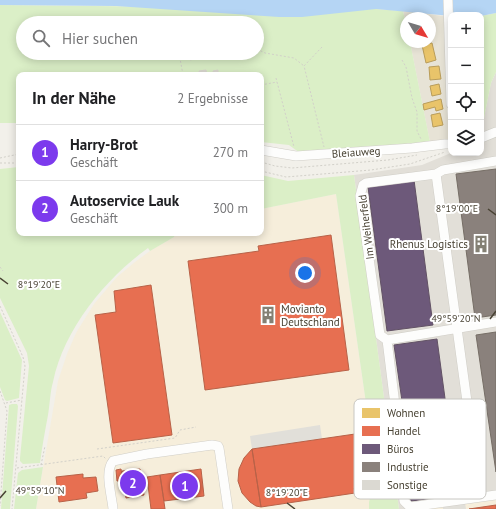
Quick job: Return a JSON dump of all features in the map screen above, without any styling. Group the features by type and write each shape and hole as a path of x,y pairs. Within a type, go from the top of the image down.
{"street":[{"path":"448,0 450,84"},
{"path":"484,137 496,132"},
{"name":"Bleiauweg","path":"264,151 296,156 448,148"},
{"name":"Im Weiherfeld","path":"394,399 387,340 380,335 361,189 366,183 436,174 443,170 496,162"},
{"path":"436,174 466,399"},
{"path":"387,340 496,322"},
{"path":"113,509 108,472 110,464 115,460 212,445 218,446 228,509"},
{"name":"Im Weiherfeld","path":"486,496 496,495"},
{"name":"Im Weiherfeld","path":"404,499 410,507 463,504 475,499"}],"path":[{"path":"304,66 322,48"},
{"path":"264,52 294,58 304,66 326,154"},
{"path":"181,60 183,72"},
{"path":"402,60 406,67 416,112 418,136 421,140"},
{"path":"276,78 296,156"},
{"path":"264,84 277,82"},
{"path":"264,172 286,177 370,170 410,164 448,149"},
{"path":"0,158 16,155"},
{"path":"264,163 292,168 388,160 418,155"},
{"path":"0,163 16,163"},
{"path":"0,267 3,271"},
{"path":"0,306 23,357 25,366 12,509"},
{"path":"0,316 4,314"},
{"path":"0,391 7,411 0,506"},
{"path":"5,404 22,400"},
{"path":"97,449 175,438 180,430 196,428"},
{"path":"41,465 44,446"},
{"path":"16,468 103,456 110,464"}],"shaded area":[{"path":"436,15 444,16 448,140 430,142 411,48 436,48"},
{"path":"496,72 496,499 424,509 399,509 398,499 486,499 486,399 384,399 354,175 422,165 448,154 448,156 484,156 484,118 491,83"},
{"path":"336,194 365,399 354,399 354,499 370,499 369,509 36,509 58,381 76,333 94,304 117,277 150,251 174,236 264,236 264,208"},
{"path":"320,425 322,439 252,449 250,436"},
{"path":"496,499 496,509 424,509"},
{"path":"465,503 466,509 443,509 443,507"}],"green space":[{"path":"0,5 376,9 403,11 400,12 400,48 411,48 430,142 300,153 289,145 264,142 264,72 16,72 16,123 0,123"},
{"path":"496,13 496,72 491,83 484,118 484,48 484,15"},
{"path":"16,167 16,236 174,236 150,251 148,248 132,260 102,290 88,307 77,324 66,343 58,362 51,390 40,463 23,464 20,461 29,366 27,353 0,298 0,169"},
{"path":"354,175 384,399 365,399 336,194 264,208 264,176 288,181"},
{"path":"0,312 22,360 19,398 7,401 5,400 0,387"},
{"path":"17,404 18,406 10,509 1,509 9,405"},
{"path":"43,467 36,509 14,509 18,473 22,470"},
{"path":"370,499 398,499 399,509 369,509"}],"water":[{"path":"0,0 496,0 496,13 484,15 484,12 448,12 448,16 436,15 436,12 408,12 376,9 302,17 279,17 116,6 0,5"}],"building: Wohnen":[{"path":"423,48 433,48 436,60 426,63"},
{"path":"439,66 441,79 430,80 429,67"},
{"path":"439,84 441,94 432,96 430,86"},
{"path":"441,99 443,109 436,111 435,107 424,110 423,104"},
{"path":"440,113 443,125 433,127 431,115"}],"building: Handel":[{"name":"Movianto Deutschland","path":"331,235 349,370 205,390 188,261 259,251 258,246"},
{"path":"151,285 172,435 113,443 95,315 116,312 114,291"},
{"path":"354,434 354,493 261,507 252,449"},
{"path":"252,449 261,507 250,502 242,493 238,481 239,469 244,458"},
{"path":"121,469 123,481 117,481 116,470"},
{"path":"140,469 144,495 126,498 122,471"},
{"path":"201,469 204,496 164,501 160,475"},
{"path":"83,474 83,478 96,477 98,491 86,493 87,498 59,502 56,477"},
{"path":"160,475 165,509 151,509 147,477"},
{"path":"496,505 496,509 469,509"}],"building: Büros":[{"path":"414,180 433,325 387,331 368,187"},
{"path":"437,339 445,399 402,399 394,345"},
{"path":"411,499 427,499 411,501"}],"building: Industrie":[{"name":"Rhenus Logistics","path":"496,169 496,315 475,318 456,174"},
{"path":"496,332 496,472 486,399 476,335"}],"building: Sonstige":[{"path":"206,70 206,72 199,72"}],"place":[{"name":"Rhenus Logistics","path":"481,244"},
{"name":"Movianto Deutschland","path":"268,315"},
{"name":"Autoservice Lauk","path":"133,483"},
{"name":"Harry-Brot","path":"185,486"}]}
